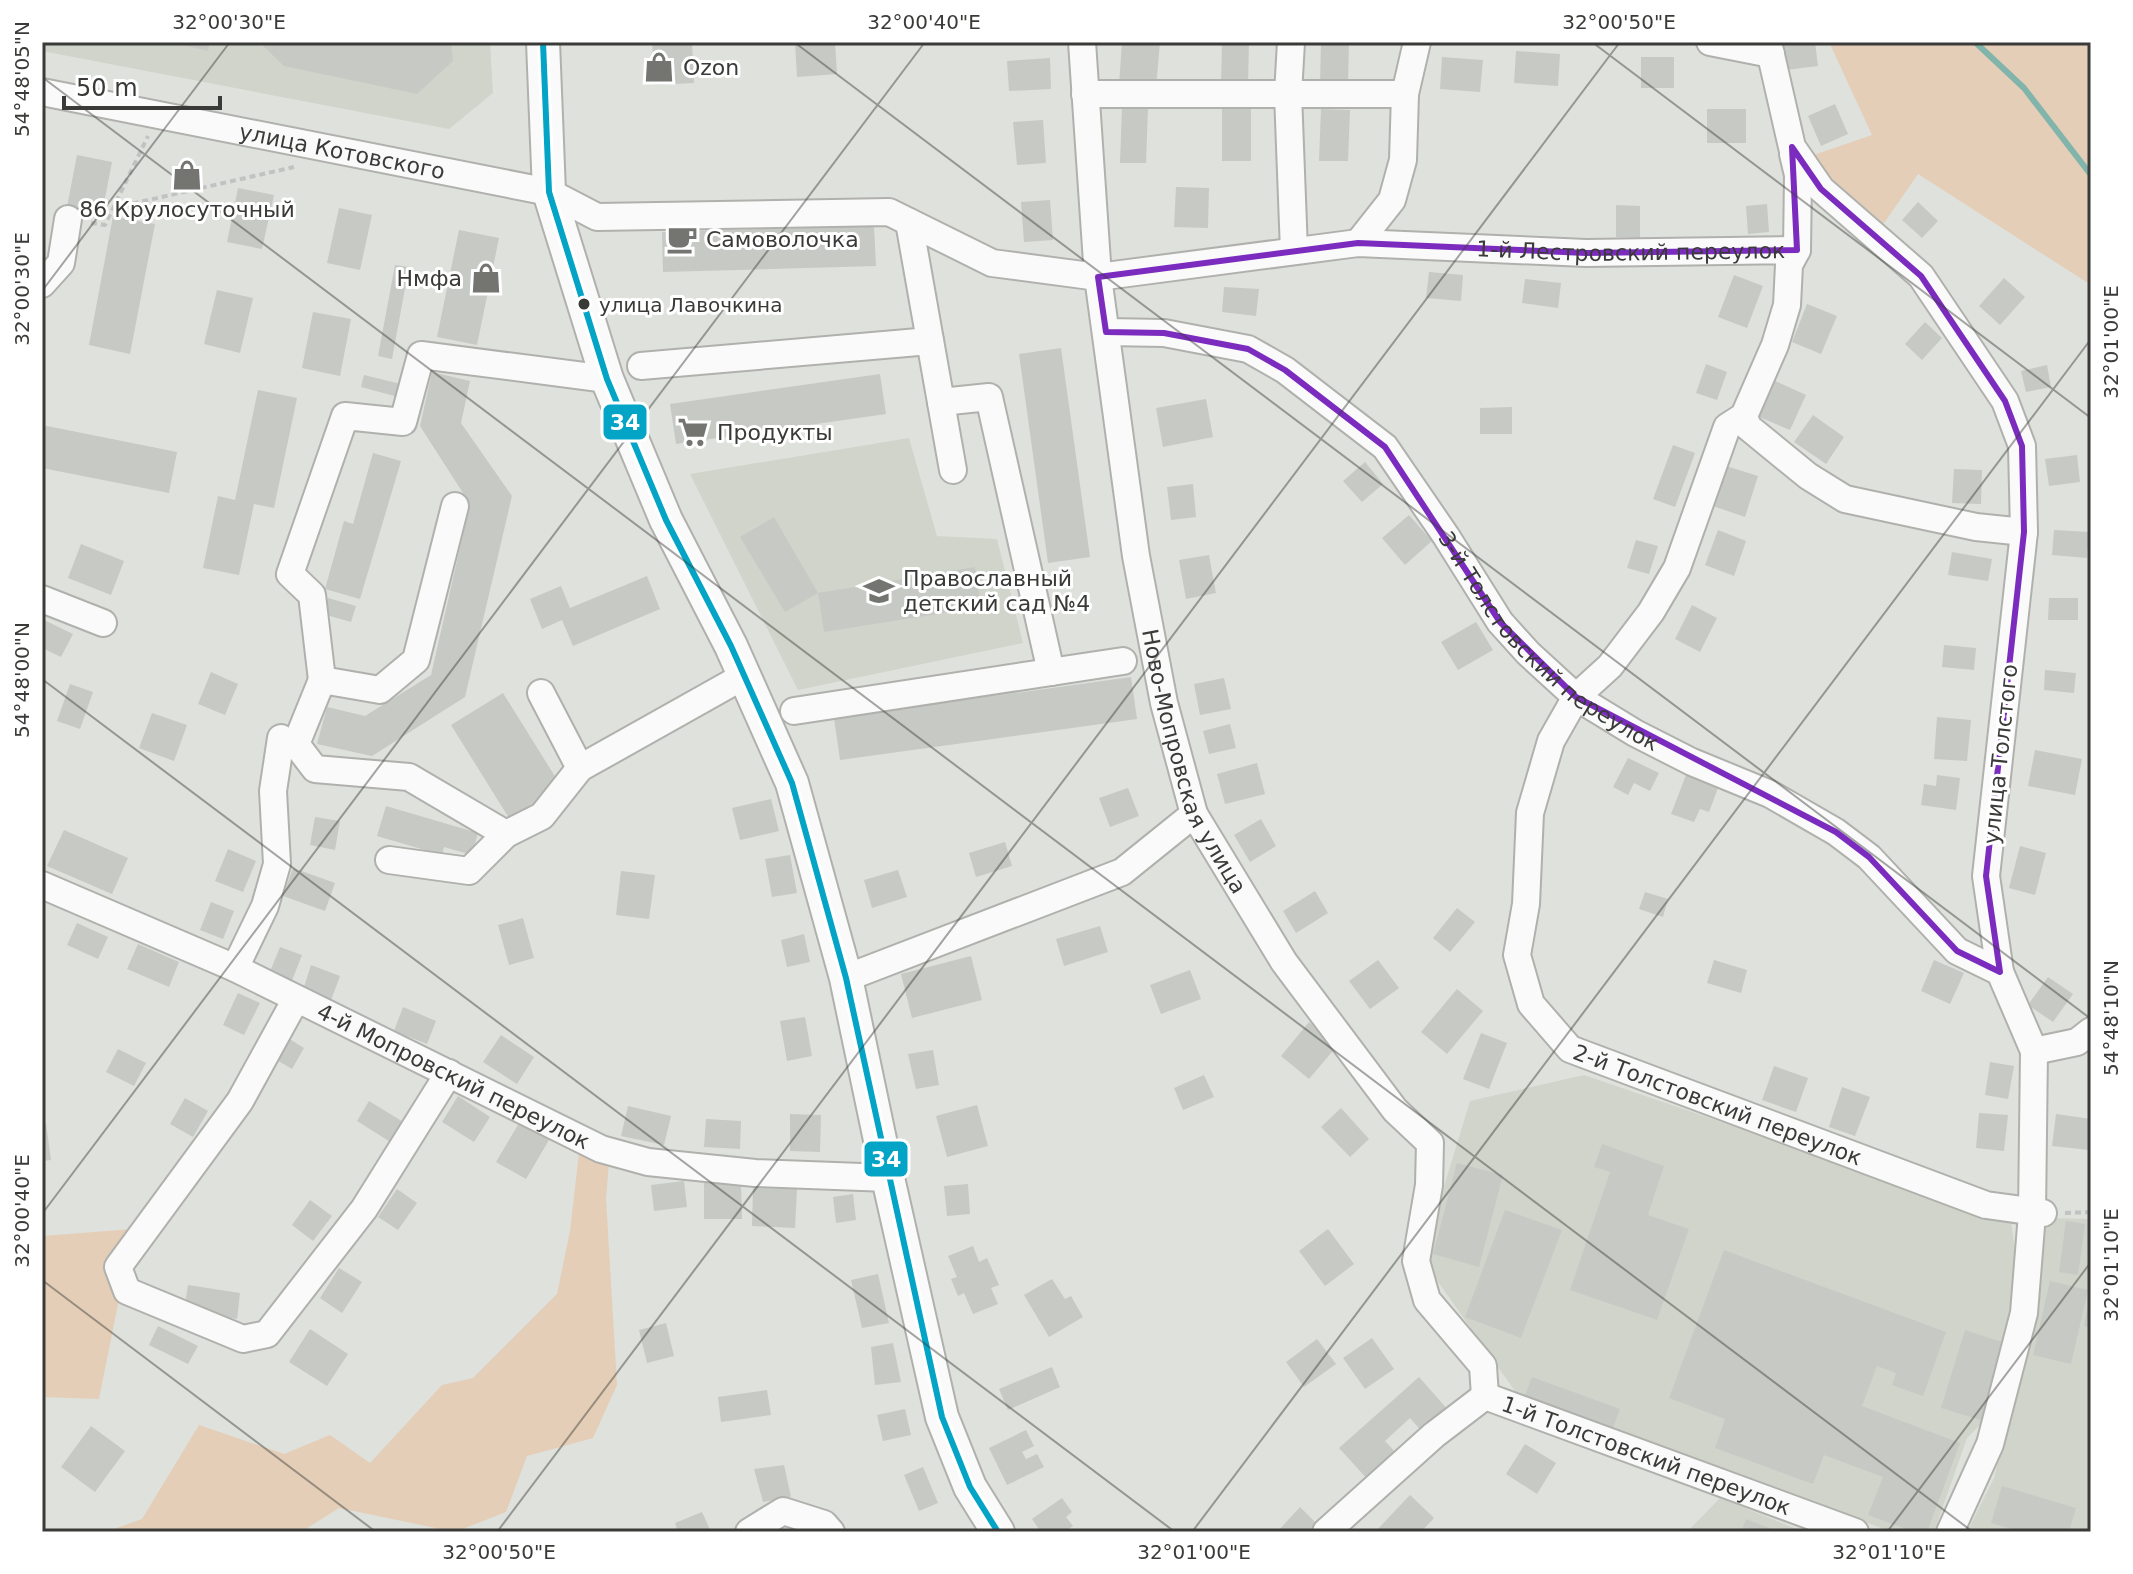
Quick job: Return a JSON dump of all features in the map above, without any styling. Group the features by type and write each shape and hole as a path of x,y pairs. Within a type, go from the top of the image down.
{"main road":[{"path":"543,42 549,192 607,379 666,520 744,676 792,783 846,978 942,1417 970,1487 998,1532"}],"street":[{"name":"Ново-Мопровская улица","path":"1082,42 1098,277 1136,556 1164,703 1194,814 1284,962 1395,1110 1430,1143 1429,1185 1416,1261 1427,1300 1483,1366 1485,1396"},
{"path":"1291,42 1288,94 1294,251"},
{"path":"1358,243 1392,200 1403,160 1405,94 1417,42"},
{"path":"1710,42 1770,48"},
{"name":"улица Толстого","path":"1770,48 1792,147 1821,189 1921,276 2005,401 2022,446 2024,532 1986,876 2000,972 2035,1050 2037,1214 2024,1313 1990,1444 1950,1532"},
{"path":"1085,94 1405,94"},
{"name":"улица Котовского","path":"48,97 549,192 597,217 889,212 909,222"},
{"path":"1792,147 1798,175 1797,250"},
{"path":"42,284 61,263 68,219"},
{"path":"909,222 953,470"},
{"name":"1-й Лестровский переулок","path":"909,222 992,263 1098,277 1358,243 1586,253 1797,250 1789,265 1787,305 1775,345 1744,416 1727,427 1677,568 1651,612 1610,666 1576,697"},
{"name":"3-й Толстовский переулок","path":"1106,332 1164,333 1248,349 1285,370 1385,447 1500,622 1576,697 1635,733 1692,762 1770,794 1836,832 1869,857 1957,951 2000,972"},
{"path":"641,366 930,341"},
{"path":"506,834 409,777 315,769 296,744 322,680 312,595 290,574 345,416 403,422 421,355 607,379"},
{"path":"941,402 989,397 1051,672"},
{"path":"1744,416 1748,427 1808,476 1845,499 1976,527 2024,532"},
{"path":"322,680 380,690 416,660 455,506"},
{"path":"42,599 103,623"},
{"path":"794,711 1123,661"},
{"path":"389,860 469,871 506,834 542,816 580,768 744,676"},
{"path":"541,693 580,768"},
{"name":"2-й Толстовский переулок","path":"1576,697 1551,741 1530,813 1526,904 1517,955 1531,1004 1560,1038 1570,1049 1986,1205 2037,1214"},
{"path":"235,968 265,906 277,864 273,791 281,738"},
{"path":"846,978 1122,872 1194,814"},
{"name":"4-й Мопровский переулок","path":"42,885 235,968 601,1149 648,1162 755,1173 888,1178"},
{"path":"296,999 240,1101 118,1267 127,1291 243,1339 267,1334 364,1209 449,1073"},
{"path":"2035,1050 2077,1042 2091,1031"},
{"path":"1326,1532 1434,1435 1485,1396"},
{"name":"1-й Толстовский переулок","path":"1485,1396 1855,1532"},
{"path":"749,1532 783,1511 824,1524 831,1532"}],"path":[{"path":"68,219 105,225 148,136"},
{"path":"113,208 306,164"}],"highlighted area":[{"path":"1792,147 1821,189 1921,276 2005,401 2022,446 2024,532 1986,876 2000,972 1957,951 1869,857 1836,832 1576,697 1500,622 1385,447 1285,370 1248,349 1164,333 1106,332 1098,277 1358,243 1586,253 1797,250"}],"shaded area":[{"path":"42,42 490,42 493,93 449,129 42,51"},
{"path":"1829,42 2091,42 2091,285 1918,174 1882,226 1802,159 1872,135"},
{"name":"Православный детский сад №4","path":"909,438 937,536 997,539 1023,643 798,690 690,474"},
{"path":"1584,1075 2011,1221 2018,1270 2017,1315 1991,1414 1967,1438 1934,1532 1892,1532 1517,1394 1422,1259 1470,1101"},
{"path":"579,1153 609,1163 606,1198 617,1385 593,1438 527,1456 506,1512 455,1532 339,1508 301,1532 116,1532 114,1529 142,1519 199,1425 284,1454 330,1435 370,1463 442,1385 473,1378 557,1294 570,1231"},
{"path":"2045,1218 2091,1219 2091,1532 1967,1532 1994,1478 2042,1272"},
{"path":"133,1229 99,1399 42,1397 42,1236"},
{"path":"1720,1498 1804,1532 1687,1532"}],"building":[{"path":"171,42 210,42 208,51"},
{"path":"259,42 451,42 453,61 417,94 284,66"},
{"path":"652,42 692,42 694,83 655,85"},
{"path":"795,42 835,42 837,74 797,77"},
{"path":"1122,42 1160,42 1156,88 1119,85"},
{"path":"1222,42 1249,42 1248,86 1221,86"},
{"path":"1321,42 1349,42 1348,86 1320,85"},
{"path":"1782,42 1815,42 1818,66 1786,70"},
{"path":"1516,51 1560,54 1558,86 1514,83"},
{"path":"1442,57 1483,60 1480,92 1440,89"},
{"path":"1641,57 1674,57 1674,88 1641,88"},
{"path":"1050,58 1051,89 1009,91 1007,61"},
{"path":"1835,104 1848,134 1821,146 1808,116"},
{"path":"1122,107 1148,108 1146,163 1120,163"},
{"path":"1222,108 1251,108 1251,161 1222,161"},
{"path":"1321,109 1350,110 1348,161 1319,161"},
{"path":"1707,109 1746,109 1746,143 1707,143"},
{"path":"1043,120 1046,163 1017,165 1013,122"},
{"path":"77,155 112,162 101,219 66,212"},
{"name":"86 Крулосуточный","path":"181,166 196,169 193,185 178,182"},
{"path":"1176,187 1209,188 1208,228 1174,227"},
{"path":"238,188 274,195 262,249 227,242"},
{"path":"1050,200 1053,240 1024,242 1021,202"},
{"path":"1918,202 1938,221 1922,238 1902,220"},
{"path":"1767,204 1769,232 1748,234 1746,206"},
{"path":"1616,205 1640,206 1640,238 1616,237"},
{"path":"339,208 372,215 360,270 327,263"},
{"path":"113,216 155,224 130,354 89,345"},
{"path":"874,226 876,266 663,272 662,232"},
{"path":"459,230 499,238 477,345 437,337"},
{"path":"395,265 409,267 392,359 378,356"},
{"path":"1429,272 1463,275 1461,301 1426,298"},
{"path":"1734,275 1763,286 1747,328 1718,317"},
{"path":"2004,278 2025,297 2000,325 1979,306"},
{"path":"1525,279 1561,283 1558,308 1522,303"},
{"path":"1224,287 1259,289 1256,316 1222,312"},
{"path":"217,290 253,298 240,353 204,344"},
{"path":"1807,304 1837,316 1821,354 1792,342"},
{"path":"313,312 351,319 340,376 302,368"},
{"path":"1925,322 1942,338 1922,360 1905,344"},
{"path":"1061,348 1090,557 1048,563 1019,354"},
{"path":"1706,364 1727,372 1717,400 1696,393"},
{"path":"2047,365 2051,387 2026,392 2021,371"},
{"path":"432,372 470,381 461,423 512,496 465,697 372,756 317,744 327,707 365,716 431,675 470,504 420,426"},
{"path":"880,374 886,414 676,444 670,404"},
{"path":"364,375 405,385 402,398 361,387"},
{"path":"1773,380 1806,395 1790,430 1757,416"},
{"path":"258,390 297,398 274,508 254,504 239,575 203,568 218,496 235,500"},
{"path":"1206,399 1213,437 1163,447 1156,408"},
{"path":"1512,407 1512,434 1480,434 1480,408"},
{"path":"1813,415 1844,437 1826,464 1794,442"},
{"path":"42,425 177,452 169,493 42,468"},
{"path":"1673,445 1695,453 1675,507 1653,499"},
{"path":"373,453 401,461 360,599 325,589 344,521 353,524"},
{"path":"2077,455 2080,482 2049,486 2045,459"},
{"path":"1365,462 1383,484 1362,502 1343,481"},
{"path":"1723,465 1758,476 1745,517 1710,505"},
{"path":"1954,469 1982,470 1981,504 1952,503"},
{"path":"1193,484 1196,517 1171,520 1167,487"},
{"path":"1409,515 1432,541 1405,565 1382,538"},
{"path":"774,517 818,593 785,612 740,537"},
{"path":"1718,530 1746,541 1734,576 1705,565"},
{"path":"2054,530 2089,532 2087,558 2052,555"},
{"path":"1636,540 1658,546 1649,574 1627,568"},
{"path":"81,544 124,561 111,595 68,578"},
{"path":"1952,552 1992,559 1988,581 1948,575"},
{"path":"1209,555 1216,593 1186,599 1179,560"},
{"path":"975,567 981,607 824,632 818,593"},
{"path":"647,576 660,609 573,646 562,620 542,629 530,599 561,586 570,608"},
{"path":"328,598 356,606 351,622 323,614"},
{"path":"2049,598 2078,598 2078,620 2048,620"},
{"path":"1692,605 1717,618 1700,652 1675,639"},
{"path":"42,619 73,634 61,657 42,648"},
{"path":"1476,622 1493,650 1458,670 1441,642"},
{"path":"1944,645 1976,648 1974,670 1942,667"},
{"path":"2045,670 2076,673 2074,693 2044,690"},
{"path":"211,672 238,684 225,715 198,704"},
{"path":"1131,677 1137,719 840,760 834,718"},
{"path":"1224,678 1231,709 1200,715 1194,684"},
{"path":"70,684 93,692 80,729 57,721"},
{"path":"503,693 561,786 509,818 451,725"},
{"path":"152,713 187,725 174,761 139,748"},
{"path":"1937,717 1971,720 1967,761 1934,759"},
{"path":"1230,724 1236,748 1209,754 1203,731"},
{"path":"2035,750 2082,759 2075,795 2028,786"},
{"path":"1628,758 1659,773 1650,791 1634,783 1628,795 1613,787"},
{"path":"1257,763 1265,794 1225,804 1217,774"},
{"path":"1686,775 1718,788 1709,812 1700,809 1694,822 1671,814"},
{"path":"1937,775 1960,778 1956,810 1921,805 1924,784 1936,786"},
{"path":"1128,788 1139,816 1110,827 1099,798"},
{"path":"771,799 779,831 740,840 732,808"},
{"path":"386,806 478,833 472,855 444,847 442,855 377,836"},
{"path":"315,817 340,821 335,850 310,845"},
{"path":"1261,819 1276,846 1250,862 1234,835"},
{"path":"64,830 128,858 112,894 47,866"},
{"path":"1005,842 1012,866 976,877 969,853"},
{"path":"2020,846 2046,853 2035,895 2009,888"},
{"path":"228,849 256,861 243,892 215,881"},
{"path":"790,855 797,893 772,897 765,859"},
{"path":"293,868 335,883 325,911 283,896"},
{"path":"898,870 907,897 872,908 864,880"},
{"path":"621,871 655,875 649,919 616,915"},
{"path":"1315,891 1328,913 1296,933 1283,911"},
{"path":"1645,892 1668,899 1663,917 1639,909"},
{"path":"211,902 234,911 223,939 200,930"},
{"path":"1457,908 1475,922 1450,952 1433,938"},
{"path":"523,918 534,958 509,965 498,925"},
{"path":"77,923 108,937 98,959 67,945"},
{"path":"1100,926 1108,952 1064,966 1056,939"},
{"path":"804,934 810,962 787,967 781,940"},
{"path":"138,944 179,962 169,987 127,969"},
{"path":"280,947 302,955 291,983 269,974"},
{"path":"971,956 982,1000 912,1018 901,974"},
{"path":"1378,960 1399,988 1370,1009 1349,981"},
{"path":"1714,960 1747,970 1741,993 1707,983"},
{"path":"1934,960 1964,973 1950,1004 1921,991"},
{"path":"311,965 340,976 330,1003 302,993"},
{"path":"1190,970 1201,999 1161,1014 1150,985"},
{"path":"2048,977 2073,994 2053,1022 2028,1005"},
{"path":"1457,989 1483,1011 1447,1054 1421,1032"},
{"path":"238,993 260,1003 244,1035 223,1025"},
{"path":"403,1007 436,1021 427,1044 394,1031"},
{"path":"805,1017 812,1056 787,1061 780,1021"},
{"path":"1309,1022 1337,1046 1309,1079 1281,1056"},
{"path":"1481,1033 1507,1043 1489,1089 1463,1079"},
{"path":"283,1035 304,1048 292,1069 270,1056"},
{"path":"501,1035 534,1057 517,1084 483,1062"},
{"path":"118,1049 146,1063 134,1086 106,1072"},
{"path":"933,1050 939,1085 916,1089 908,1054"},
{"path":"1990,1062 2014,1066 2008,1099 1985,1095"},
{"path":"1774,1066 1808,1078 1796,1112 1762,1100"},
{"path":"1204,1075 1214,1097 1183,1110 1174,1088"},
{"path":"1842,1087 1870,1097 1855,1136 1829,1127"},
{"path":"458,1096 490,1117 474,1142 442,1122"},
{"path":"185,1098 208,1111 193,1137 170,1124"},
{"path":"369,1101 405,1123 392,1143 357,1121"},
{"path":"977,1105 988,1146 947,1157 936,1116"},
{"path":"628,1106 671,1116 664,1145 621,1136"},
{"path":"1341,1108 1369,1139 1350,1157 1321,1127"},
{"path":"1979,1113 2008,1115 2004,1151 1976,1148"},
{"path":"790,1114 821,1115 820,1152 790,1151"},
{"path":"2056,1114 2091,1119 2089,1150 2052,1146"},
{"path":"706,1119 741,1121 740,1149 704,1147"},
{"path":"42,1123 46,1123 51,1160 42,1161"},
{"path":"519,1123 549,1140 526,1179 496,1162"},
{"path":"1602,1144 1664,1166 1648,1215 1689,1229 1657,1320 1570,1290 1610,1172 1594,1167"},
{"path":"1457,1163 1503,1175 1479,1267 1433,1254"},
{"path":"684,1181 687,1207 654,1211 651,1185"},
{"path":"704,1183 741,1183 742,1219 704,1219"},
{"path":"968,1184 970,1214 947,1216 944,1186"},
{"path":"753,1188 797,1189 795,1228 752,1226"},
{"path":"397,1189 417,1203 398,1230 378,1217"},
{"path":"853,1194 856,1220 836,1223 833,1197"},
{"path":"310,1200 332,1216 313,1241 292,1225"},
{"path":"1505,1210 1562,1230 1521,1338 1465,1317"},
{"path":"2066,1221 2085,1224 2078,1275 2059,1272"},
{"path":"1328,1229 1354,1264 1325,1286 1299,1251"},
{"path":"973,1246 979,1262 987,1258 999,1285 991,1288 998,1304 973,1314 964,1293 958,1296 951,1279 957,1277 948,1256"},
{"path":"1724,1250 1946,1332 1923,1396 1892,1385 1896,1373 1877,1366 1862,1406 1960,1443 1927,1532 1914,1532 1868,1515 1883,1477 1824,1455 1813,1484 1715,1448 1725,1419 1669,1398"},
{"path":"339,1268 362,1282 342,1313 320,1298"},
{"path":"878,1274 889,1323 862,1328 851,1280"},
{"path":"1052,1279 1065,1299 1071,1296 1083,1317 1049,1337 1024,1295"},
{"path":"2050,1281 2088,1290 2071,1364 2033,1355"},
{"path":"188,1285 240,1293 237,1319 184,1311"},
{"path":"2091,1296 2091,1327 2084,1326"},
{"path":"666,1323 674,1356 647,1363 639,1330"},
{"path":"158,1326 198,1346 188,1364 149,1345"},
{"path":"310,1329 348,1354 327,1386 289,1362"},
{"path":"1965,1330 2008,1344 1984,1421 1941,1408"},
{"path":"1372,1338 1394,1369 1365,1389 1343,1358"},
{"path":"1317,1339 1336,1364 1304,1387 1286,1362"},
{"path":"893,1343 901,1382 875,1385 871,1347"},
{"path":"1052,1367 1060,1387 1008,1410 999,1389"},
{"path":"1419,1377 1449,1411 1424,1434 1410,1418 1385,1441 1399,1456 1370,1482 1339,1448"},
{"path":"1532,1377 1620,1409 1613,1428 1525,1395"},
{"path":"767,1390 771,1415 721,1422 718,1397"},
{"path":"905,1409 911,1435 883,1441 877,1415"},
{"path":"91,1426 125,1451 95,1492 61,1467"},
{"path":"1026,1430 1034,1446 1022,1452 1026,1459 1037,1454 1044,1467 1007,1485 989,1448"},
{"path":"1525,1444 1556,1463 1537,1494 1506,1474"},
{"path":"784,1465 791,1497 763,1502 754,1469"},
{"path":"923,1467 938,1503 919,1511 904,1475"},
{"path":"2002,1486 2076,1508 2069,1532 2022,1532 1991,1523"},
{"path":"1410,1495 1434,1518 1421,1532 1375,1532"},
{"path":"1062,1498 1072,1512 1066,1517 1073,1526 1064,1532 1041,1532 1032,1519"},
{"path":"1300,1507 1316,1523 1308,1532 1277,1532"},
{"path":"702,1512 711,1532 678,1532 675,1523"},
{"path":"1746,1519 1780,1532 1741,1532"}],"waterway":[{"path":"1975,42 2024,88 2091,175"}],"transit line":[{"name":"34","path":"543,42 549,192 607,379 666,520 731,646 792,783 846,978 942,1417 970,1487 998,1532"}],"place":[{"name":"Ozon","path":"659,67"},
{"name":"86 Крулосуточный","path":"187,175"},
{"name":"Самоволочка","path":"682,239"},
{"name":"Нмфа","path":"486,278"},
{"name":"улица Лавочкина","path":"584,304"},
{"name":"Продукты","path":"693,432"},
{"name":"Православный детский сад №4","path":"879,591"}]}
